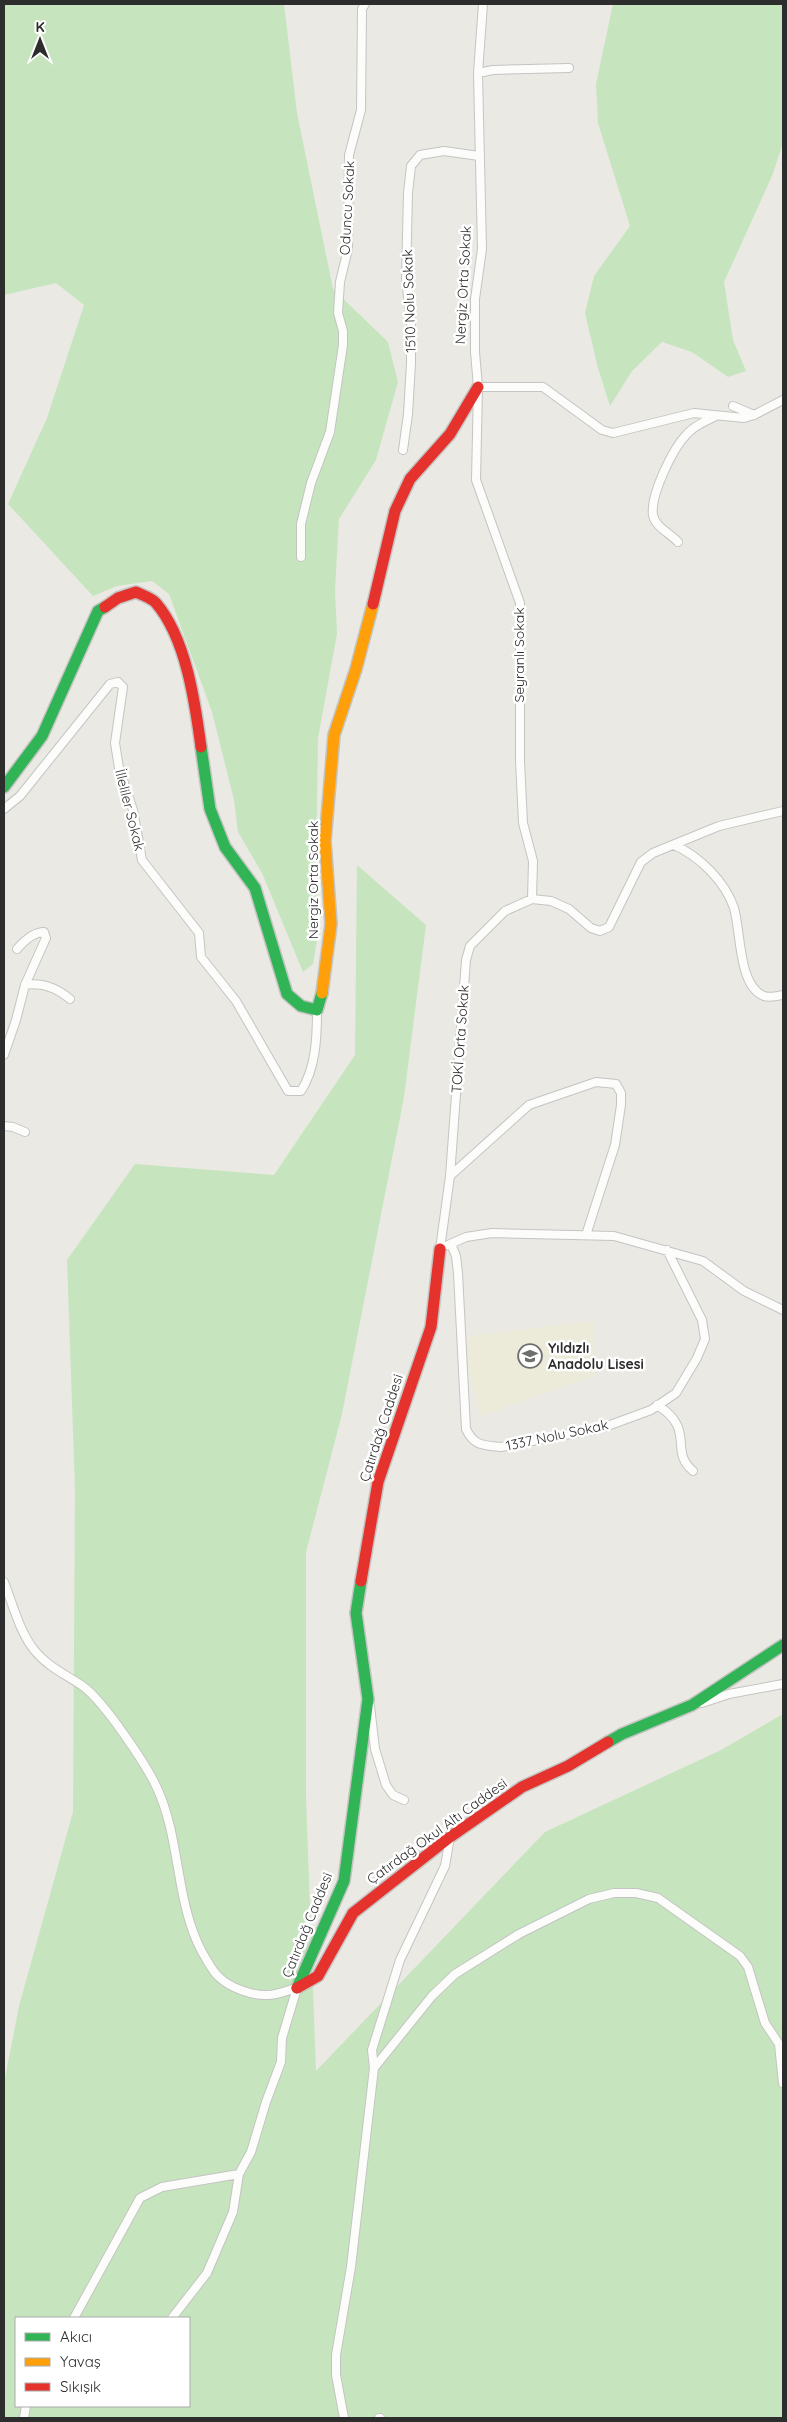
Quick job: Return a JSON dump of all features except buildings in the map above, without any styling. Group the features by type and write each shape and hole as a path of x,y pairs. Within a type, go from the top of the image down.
{"street":[{"name":"Oduncu Sokak","path":"301,557 301,524 311,483 330,432 343,345 343,331 338,313 340,282 348,249 350,156 361,110 362,18 365,4"},
{"name":"Nergiz Orta Sokak","path":"317,1010 321,1002 331,924 325,841 334,734 358,660 383,566 395,511 410,479 450,434 478,387 475,352 476,299 482,249 478,73 483,4"},
{"path":"478,73 493,70 569,68"},
{"name":"1510 Nolu Sokak","path":"403,450 408,414 411,363 411,322 406,279 411,166 420,155 444,151 479,156"},
{"path":"478,387 543,387 602,430 613,433 694,413 744,418 783,400"},
{"name":"Seyranlı Sokak","path":"478,387 476,480 520,603 520,761 523,823 533,861 532,899"},
{"path":"733,406 754,415"},
{"path":"678,542 670,532 658,527 653,515 657,490 676,450 686,435 696,426 716,416"},
{"path":"4,787 42,736 98,612 118,598 136,592 155,601 174,631 192,693 210,809 225,847 255,888 287,994 301,1006 317,1010"},
{"name":"İlleliler Sokak","path":"4,809 20,796 110,684 118,682 123,686 115,743 119,768 133,810 142,860 199,933 201,957 236,1001 288,1091 301,1091 307,1080 316,1043 317,1010"},
{"path":"532,899 552,901 569,908 591,928 600,931 609,927 630,879 640,862 653,853 719,826 783,811"},
{"path":"674,845 685,850 710,871 728,896 734,908 745,968 755,990 766,997 783,995"},
{"name":"TOKİ Orta Sokak","path":"440,1249 450,1176 466,960 470,946 505,911 532,899"},
{"path":"4,1055 25,985 46,938 44,932 38,932 32,936 17,950"},
{"path":"25,985 43,985 55,988 70,999"},
{"path":"450,1176 529,1105 596,1082 616,1084 621,1093 621,1105 615,1145 586,1235"},
{"path":"4,1126 19,1128 25,1132"},
{"path":"440,1249 466,1237 492,1233 614,1236 703,1261 744,1291 783,1310"},
{"name":"1337 Nolu Sokak","path":"451,1244 456,1256 458,1273 466,1429 471,1440 484,1446 501,1447 572,1435 621,1421 657,1405 676,1393 697,1358 705,1339 702,1320 667,1250"},
{"name":"Çatırdağ Caddesi","path":"4,1582 33,1649 42,1660 95,1697 136,1753 157,1788 167,1814 185,1912 208,1964 219,1978 238,1989 267,1995 298,1988 344,1881 368,1699 356,1613 378,1482 431,1327 440,1249"},
{"path":"657,1405 669,1412 678,1422 684,1464 693,1471"},
{"name":"Çatırdağ Okul Altı Caddesi","path":"298,1988 318,1976 353,1913 450,1837 522,1787 568,1766 622,1734 692,1705 783,1645"},
{"path":"692,1705 729,1694 783,1684"},
{"path":"368,1699 375,1749 386,1785 393,1795 404,1800"},
{"path":"344,2418 336,2375 336,2354 351,2267 374,2068 372,2050 400,1960 445,1866 450,1837"},
{"path":"374,2068 432,1996 455,1974 519,1934 589,1900 614,1894 636,1893 658,1898 740,1956 748,1967 765,2023 781,2041 783,2083"},
{"path":"173,2317 207,2272 234,2212 239,2174 251,2152 281,2062 282,2038 298,1988"},
{"path":"75,2317 140,2198 162,2187 239,2174"}],"shaded area":[{"name":"Yıldızlı Anadolu Lisesi","path":"593,1321 596,1375 481,1416 459,1337"}],"green space":[{"path":"4,4 284,4 297,113 333,289 388,342 398,382 376,460 339,519 335,590 337,634 318,738 316,860 319,928 313,964 303,972 262,873 238,832 234,800 212,712 169,594 152,581 117,586 93,596 8,504 47,418 84,305 56,283 4,295"},
{"path":"613,4 783,4 783,143 772,176 724,282 733,340 746,371 728,377 692,352 662,342 632,371 610,406 598,368 585,313 594,276 630,226 598,123 596,84"},
{"path":"357,865 426,925 404,1097 342,1414 306,1552 306,1798 316,2071 545,1832 721,1750 783,1714 783,2418 4,2418 4,2083 19,2006 73,1812 75,1489 67,1260 135,1164 274,1175 355,1055"}],"traffic: fast":[{"path":"4,787 42,736 98,611 105,607"},
{"path":"201,747 210,809 225,847 255,888 287,994 301,1006 317,1010 322,993"},
{"path":"297,1988 344,1881 368,1699 356,1613 361,1581"},
{"path":"608,1742 622,1734 692,1705 783,1645"}],"traffic: slow":[{"path":"322,993 331,924 325,841 334,735 356,669 373,604"}],"traffic: jam":[{"path":"373,604 395,511 410,479 450,434 478,387"},
{"path":"105,607 118,598 136,592 154,601 166,617 175,634 188,671 201,747"},
{"path":"361,1581 378,1482 431,1327 440,1249"},
{"path":"297,1988 318,1976 353,1913 450,1837 522,1787 568,1766 608,1742"}],"place":[{"name":"Yıldızlı Anadolu Lisesi","path":"530,1356"}]}
